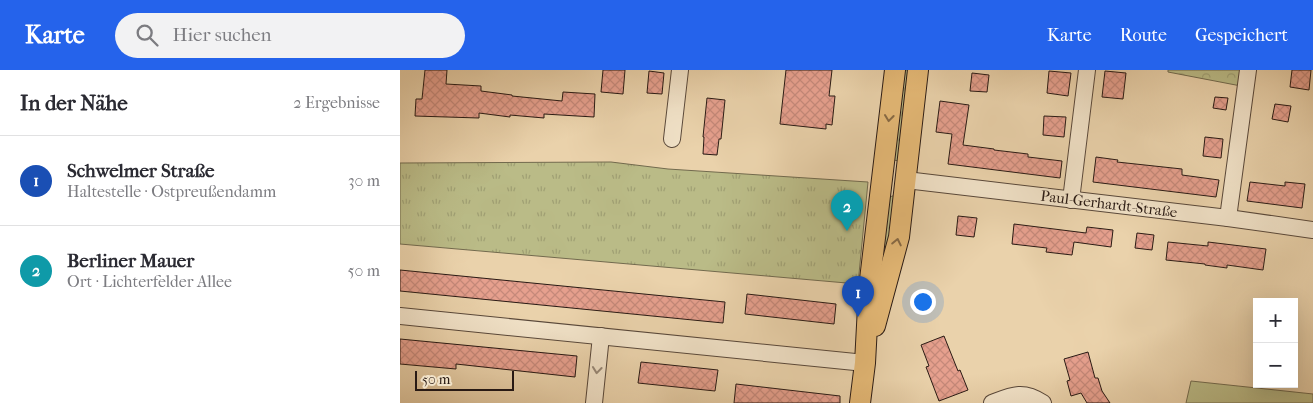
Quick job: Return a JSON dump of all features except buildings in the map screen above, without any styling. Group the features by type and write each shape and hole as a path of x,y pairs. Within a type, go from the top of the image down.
{"main road":[{"path":"860,403 878,289 881,180 894,70"},
{"path":"878,289 899,237 918,70"},
{"path":"881,180 906,180"}],"street":[{"path":"672,139 680,70"},
{"path":"1071,200 1087,70"},
{"path":"1228,218 1248,70"},
{"name":"Paul-Gerhardt-Straße","path":"906,180 1228,218 1313,230"},
{"path":"400,316 865,363"},
{"path":"594,403 601,336"},
{"path":"992,403 1010,396 1021,395 1033,397 1043,403"}],"green space":[{"path":"902,70 910,70 901,161 892,160"},
{"path":"1168,70 1242,70 1241,86 1168,72"},
{"path":"611,162 668,169 868,182 858,284 400,244 400,163"},
{"path":"892,196 897,200 881,275 889,198"},
{"path":"1191,381 1313,394 1313,403 1186,403"}],"place":[{"name":"Berliner Mauer","path":"847,231"},
{"name":"Schwelmer Straße","path":"858,317"}]}
